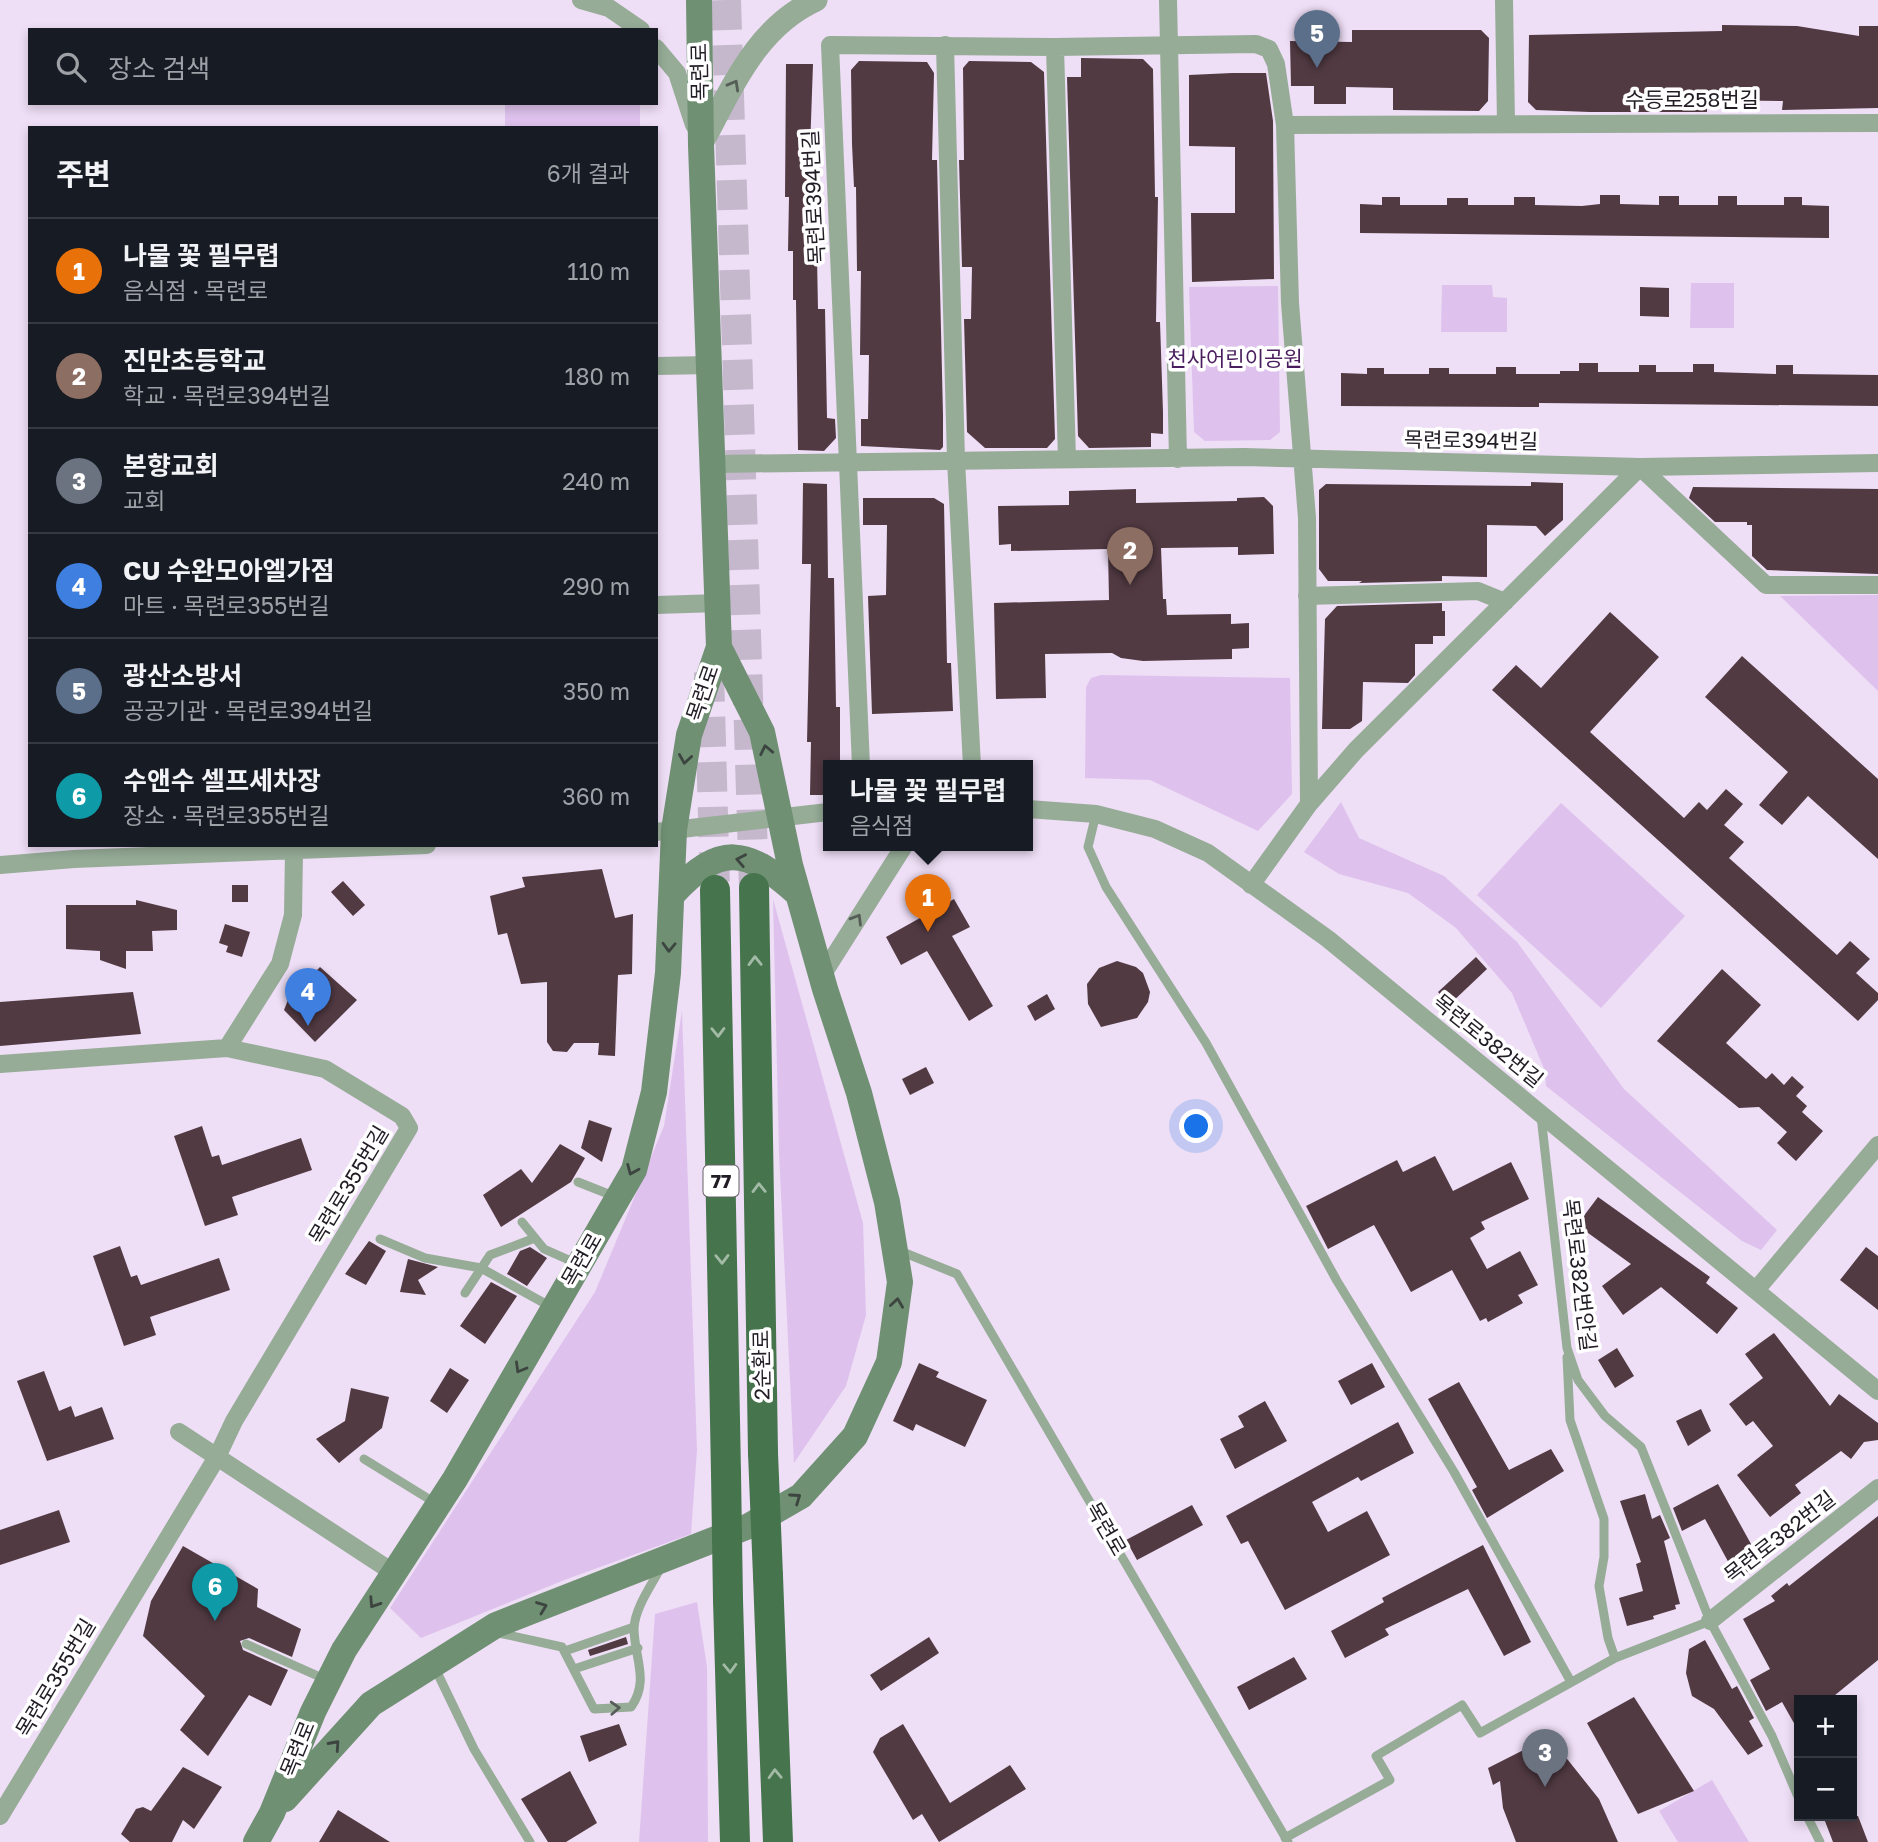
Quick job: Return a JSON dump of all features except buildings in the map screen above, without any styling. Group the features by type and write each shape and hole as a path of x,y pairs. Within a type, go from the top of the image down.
{"highway":[{"name":"2순환로","path":"754,888 763,1452 778,1842"},
{"name":"2순환로","path":"715,890 735,1842"}],"main road":[{"name":"목련로","path":"256,1842 272,1814 344,1650 439,1505 634,1170 659,1064 672,895 665,831 689,735 719,647 715,464 701,145 699,0"},
{"name":"목련로","path":"272,1814 371,1704 487,1630 749,1526 801,1496 855,1436 889,1362 900,1282 887,1202 859,1093 821,977 798,894 762,732 719,647"},
{"path":"672,895 695,870 713,860 731,857 747,859 776,874 798,894"}],"street":[{"path":"581,0 609,8 638,28"},
{"path":"701,145 757,44 779,21 816,0"},
{"path":"1168,0 1178,459"},
{"path":"1504,0 1506,123"},
{"name":"목련로394번길","path":"861,760 830,44 1055,47 1256,44 1269,49 1276,64 1285,125 1290,303 1307,518 1310,804"},
{"path":"944,45 956,460 972,760"},
{"path":"1055,47 1067,460"},
{"name":"목련로","path":"658,50 677,73 701,145"},
{"name":"수등로258번길","path":"1285,125 1878,123"},
{"path":"658,366 711,365"},
{"name":"목련로394번길","path":"715,464 1178,459 1640,467 1878,463"},
{"path":"1251,885 1310,804 1356,750 1640,467 1766,585 1878,585"},
{"path":"1307,596 1478,591 1505,602"},
{"path":"658,605 719,603"},
{"name":"목련로382번길","path":"1033,809 1096,814 1155,829 1197,848 1251,885 1328,939 1878,1391"},
{"path":"665,831 823,813"},
{"path":"0,865 74,859 388,847"},
{"path":"821,977 901,851"},
{"path":"228,1048 280,964 293,915 294,852"},
{"name":"목련로355번길","path":"0,1064 228,1048 326,1069 402,1116 409,1128 234,1421 217,1457 0,1816"},
{"path":"1756,1290 1878,1145"},
{"path":"179,1432 394,1573"},
{"name":"목련로382번길","path":"1710,1621 1878,1488"}],"lane":[{"path":"1096,814 1088,846 1106,887 1206,1043 1290,1198 1454,1472 1571,1682"},
{"name":"목련로382번안길","path":"1541,1115 1567,1348 1578,1380 1605,1416 1641,1447 1710,1621 1772,1736 1794,1787"},
{"path":"578,1182 618,1198"},
{"path":"522,1222 544,1249 580,1265"},
{"path":"465,1293 491,1255 535,1238"},
{"path":"380,1239 425,1258 481,1268 554,1308"},
{"name":"목련로","path":"895,1250 957,1274 1287,1840"},
{"path":"1567,1348 1570,1420 1604,1519 1604,1557 1599,1586 1608,1638 1615,1658"},
{"path":"364,1459 439,1505"},
{"path":"487,1630 562,1647 594,1709 632,1707 640,1695 642,1664 634,1627 642,1602 666,1559"},
{"path":"1287,1840 1390,1780 1376,1756 1462,1705 1479,1733 1615,1658 1710,1621"},
{"path":"565,1651 634,1627"},
{"path":"246,1644 329,1681"},
{"path":"574,1669 638,1648"},
{"path":"433,1664 474,1749 530,1842"},
{"path":"1810,1821 1820,1842"}],"green space":[{"path":"505,105 640,105 640,126 505,126"},
{"path":"1691,283 1734,283 1734,328 1690,328"},
{"path":"1442,285 1492,285 1493,297 1507,298 1507,332 1441,332"},
{"name":"천사어린이공원","path":"1278,286 1280,432 1270,440 1205,441 1194,432 1189,287"},
{"path":"1878,595 1878,691 1780,596"},
{"path":"1101,675 1290,678 1292,794 1258,831 1150,780 1085,778 1086,687 1091,678"},
{"path":"1341,802 1359,838 1444,876 1517,942 1624,1089 1777,1230 1761,1250 1742,1241 1546,1086 1545,1071 1512,993 1456,928 1408,893 1339,874 1304,852"},
{"path":"1561,803 1685,916 1601,1008 1477,895"},
{"path":"773,899 863,1223 866,1315 846,1386 794,1463 779,1153"},
{"path":"682,1011 697,1450 691,1534 567,1579 421,1638 390,1608 595,1292 664,1126"},
{"path":"697,1602 707,1667 708,1842 639,1842 655,1614"},
{"path":"1712,1780 1749,1842 1678,1842 1659,1811"}],"tunnel":[{"path":"726,0 754,887"},
{"path":"709,672 715,888"}],"place":[{"name":"광산소방서","path":"1317,68"},
{"name":"진만초등학교","path":"1130,585"},
{"name":"나물 꽃 필무렵","path":"928,932"},
{"name":"CU 수완모아엘가점","path":"308,1026"},
{"name":"수앤수 셀프세차장","path":"215,1621"},
{"name":"본향교회","path":"1545,1787"}]}
